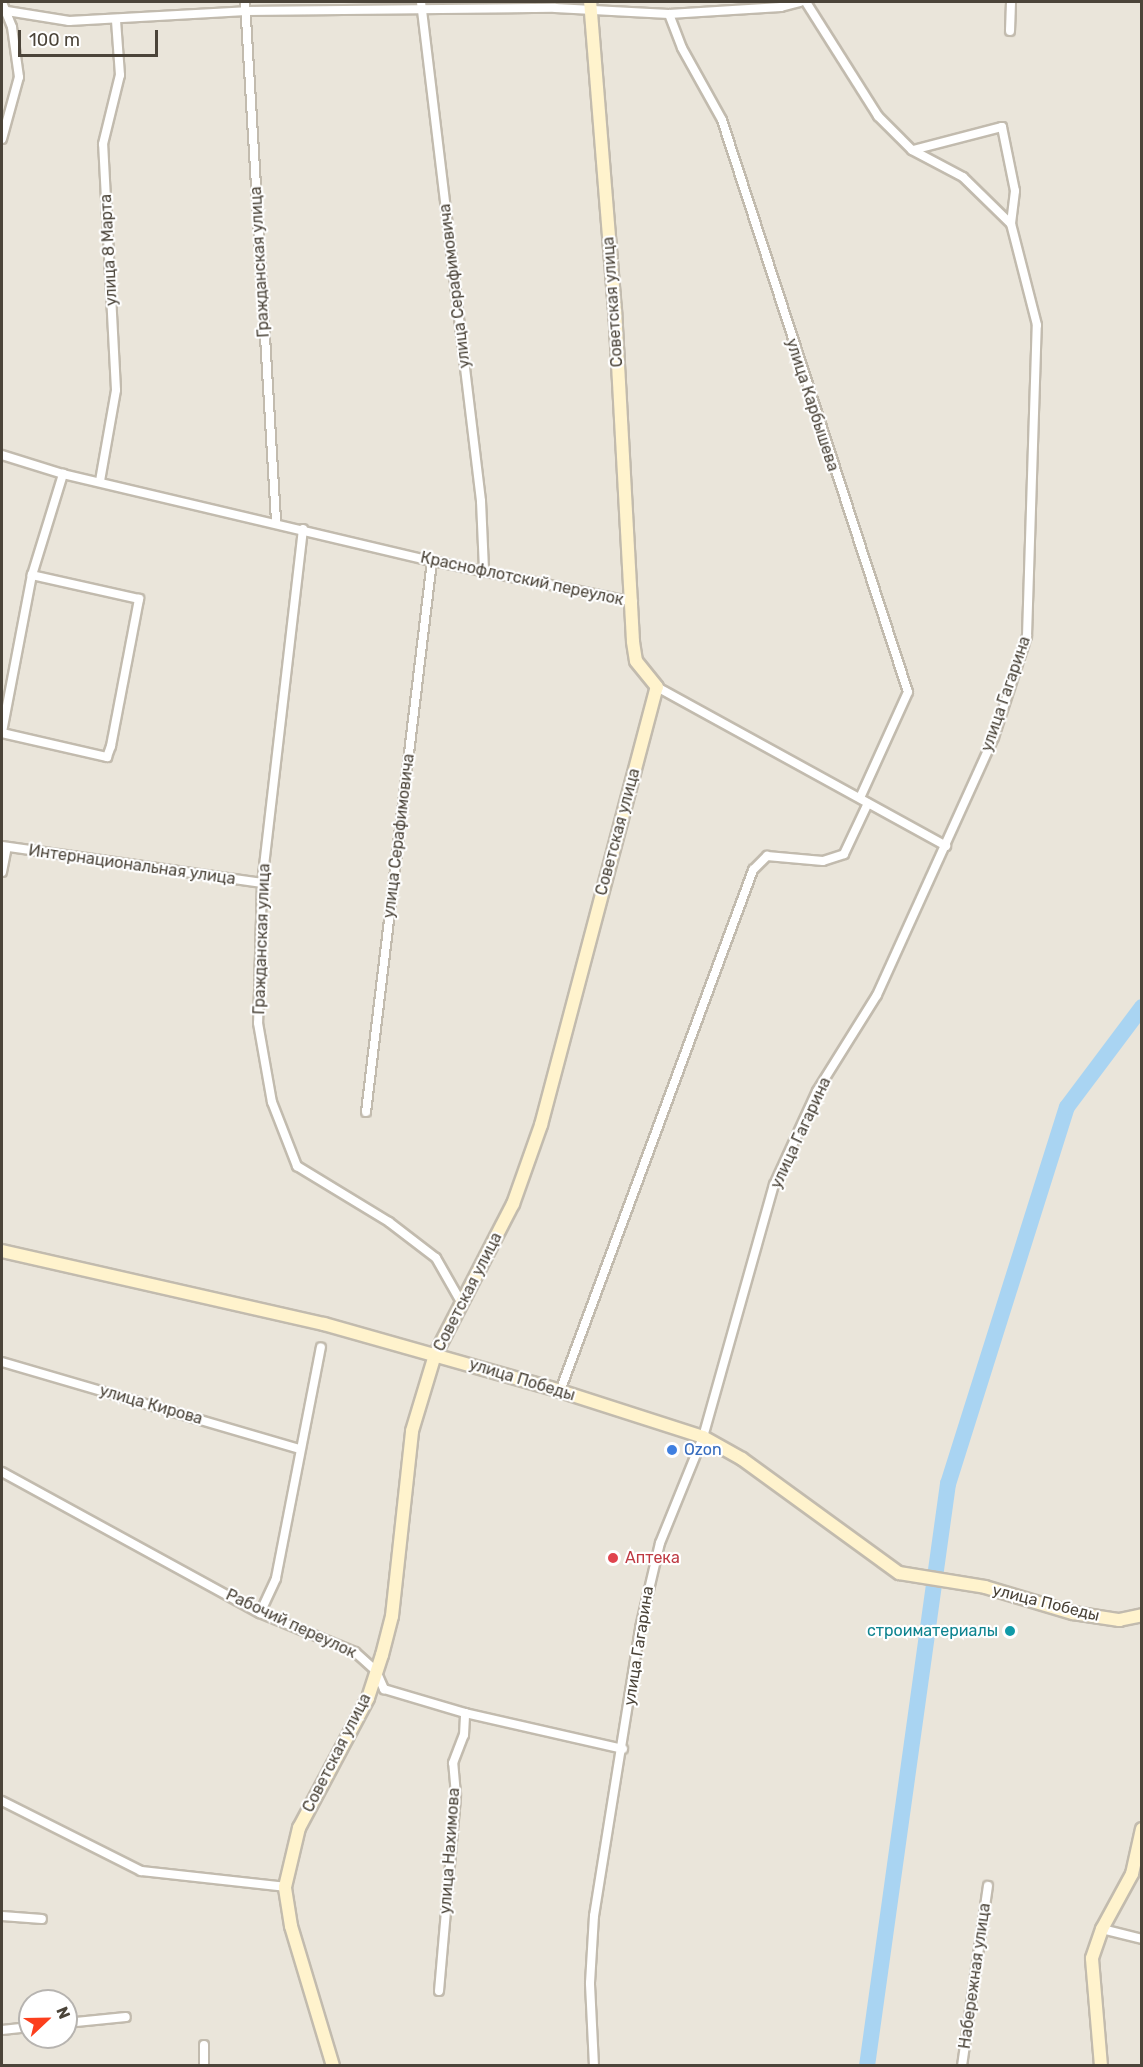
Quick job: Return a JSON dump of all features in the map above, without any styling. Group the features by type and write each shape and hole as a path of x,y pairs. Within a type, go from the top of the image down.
{"street":[{"path":"2,2 7,11 19,77 2,139"},
{"name":"Гражданская улица","path":"244,2 276,521"},
{"path":"7,11 69,21 246,11 421,6 590,7 669,14 781,7 800,2"},
{"path":"806,2 879,116 912,150 963,177 1011,224"},
{"path":"1010,31 1011,2"},
{"name":"улица Серафимовича","path":"421,6 481,501 484,570"},
{"name":"Советская улица","path":"590,7 615,311 633,602"},
{"name":"улица Карбышева","path":"669,14 682,48 722,120 908,692 860,798"},
{"name":"улица 8 Марта","path":"100,481 116,390 103,144 120,75 116,20"},
{"name":"улица Гагарина","path":"594,2066 590,1983 594,1916 649,1584 660,1543 703,1437 774,1185 817,1092 877,995 946,846 994,737 1027,636 1037,325 1011,224 1015,191 1002,127 912,150"},
{"name":"Краснофлотский переулок","path":"2,455 63,474 276,521 303,530 432,561 633,602 636,661 657,687 946,846"},
{"path":"32,575 139,599 107,758 2,733 32,575 63,474"},
{"name":"Гражданская улица","path":"303,530 262,883 258,1023 272,1102 297,1166 388,1222 436,1258 460,1300"},
{"name":"улица Серафимовича","path":"366,1112 432,561"},
{"name":"Советская улица","path":"333,2066 291,1926 285,1887 299,1828 368,1698 392,1616 412,1431 435,1355 460,1300 478,1277 513,1204 541,1125 657,687"},
{"path":"560,1391 753,870 767,856 823,861 844,854 868,803"},
{"path":"2,872 4,847"},
{"name":"Интернациональная улица","path":"4,847 262,883"},
{"name":"улица Победы","path":"2,1251 134,1278 435,1355 560,1391 703,1437 742,1459 899,1573 985,1587 1073,1613 1119,1620 1142,1615"},
{"path":"260,1613 276,1578 321,1347"},
{"name":"улица Кирова","path":"2,1362 300,1449"},
{"name":"Рабочий переулок","path":"2,1472 260,1613 355,1652 376,1671 384,1689 465,1713 623,1749"},
{"name":"улица Нахимова","path":"439,1991 456,1795 453,1763 464,1735 465,1713"},
{"path":"2,1801 141,1871 285,1887"},
{"path":"1101,2066 1092,1958 1102,1929 1132,1874 1142,1829"},
{"name":"Набережная улица","path":"962,2066 988,1886"},
{"path":"2,1916 42,1919"},
{"path":"1102,1929 1142,1939"},
{"path":"78,2022 126,2017"},
{"path":"2,2030 18,2028"},
{"path":"204,2045 204,2066"}],"shaded area":[{"path":"2,2 1141,2 1141,2065 2,2066"}],"waterway":[{"path":"867,2066 948,1484 1067,1107 1142,1007"}],"place":[{"name":"Ozon","path":"672,1450"},
{"name":"Аптека","path":"613,1558"},
{"name":"строиматериалы","path":"1010,1631"}]}
